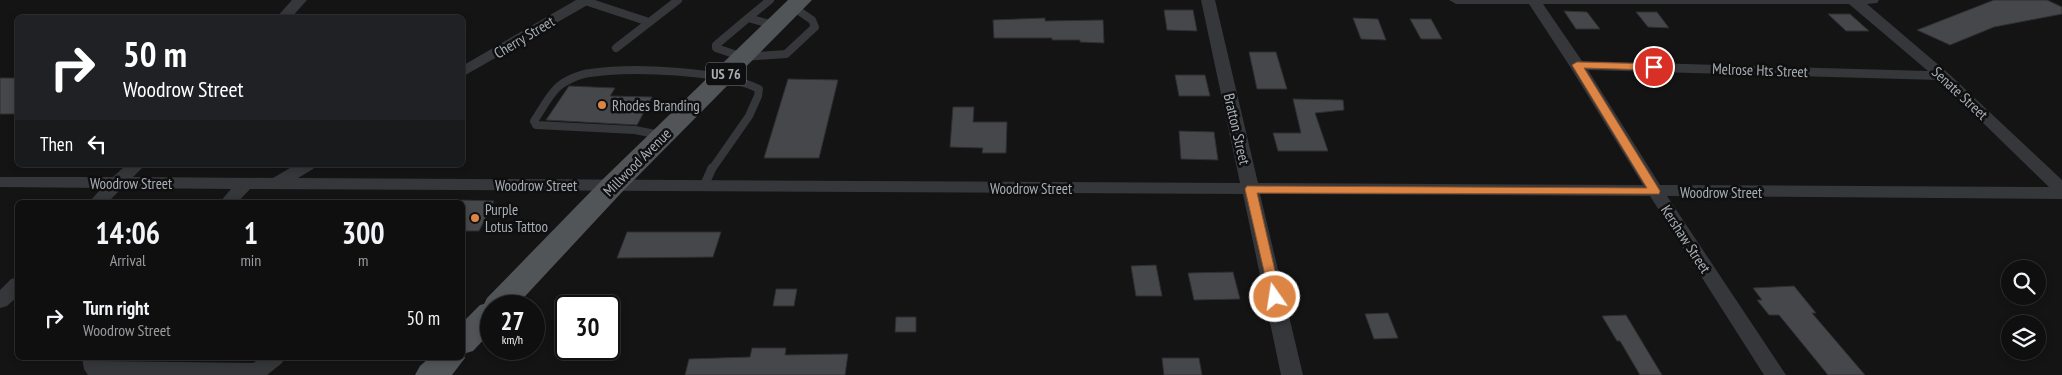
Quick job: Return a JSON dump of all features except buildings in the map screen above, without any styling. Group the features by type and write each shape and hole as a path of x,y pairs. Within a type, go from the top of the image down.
{"main road":[{"name":"Millwood Avenue","path":"508,295 613,185 797,2"},
{"path":"465,340 480,324"},
{"path":"432,375 447,360"}],"street":[{"path":"285,15 300,0"},
{"name":"Cherry Street","path":"465,71 586,0"},
{"name":"Bratton Street","path":"1208,0 1292,375"},
{"path":"1456,0 1860,0"},
{"name":"Senate Street","path":"1860,0 1943,76 2062,192"},
{"name":"Kershaw Street","path":"1534,1 1577,65 1654,191 1775,375"},
{"name":"Melrose Hts Street","path":"1577,65 1943,76"},
{"path":"100,200 134,167"},
{"path":"276,183 304,167"},
{"name":"Woodrow Street","path":"0,182 2062,192"},
{"path":"231,200 246,183"},
{"path":"0,301 15,287"},
{"path":"92,360 94,369 257,371 272,360"}],"lane":[{"path":"586,0 649,22"},
{"path":"616,48 678,0"},
{"path":"770,0 716,48 743,57 786,54 815,27 812,20 797,2"},
{"path":"748,18 775,25"},
{"path":"663,136 635,130 536,125 534,120 558,87 588,73 625,71 696,73 747,83 759,89 760,95 713,166 704,186"}],"place":[{"name":"Rhodes Branding","path":"602,105"},
{"name":"Purple Lotus Tattoo","path":"475,218"}],"route":[{"path":"1275,297 1251,189 1654,191 1577,65 1654,67"}]}
